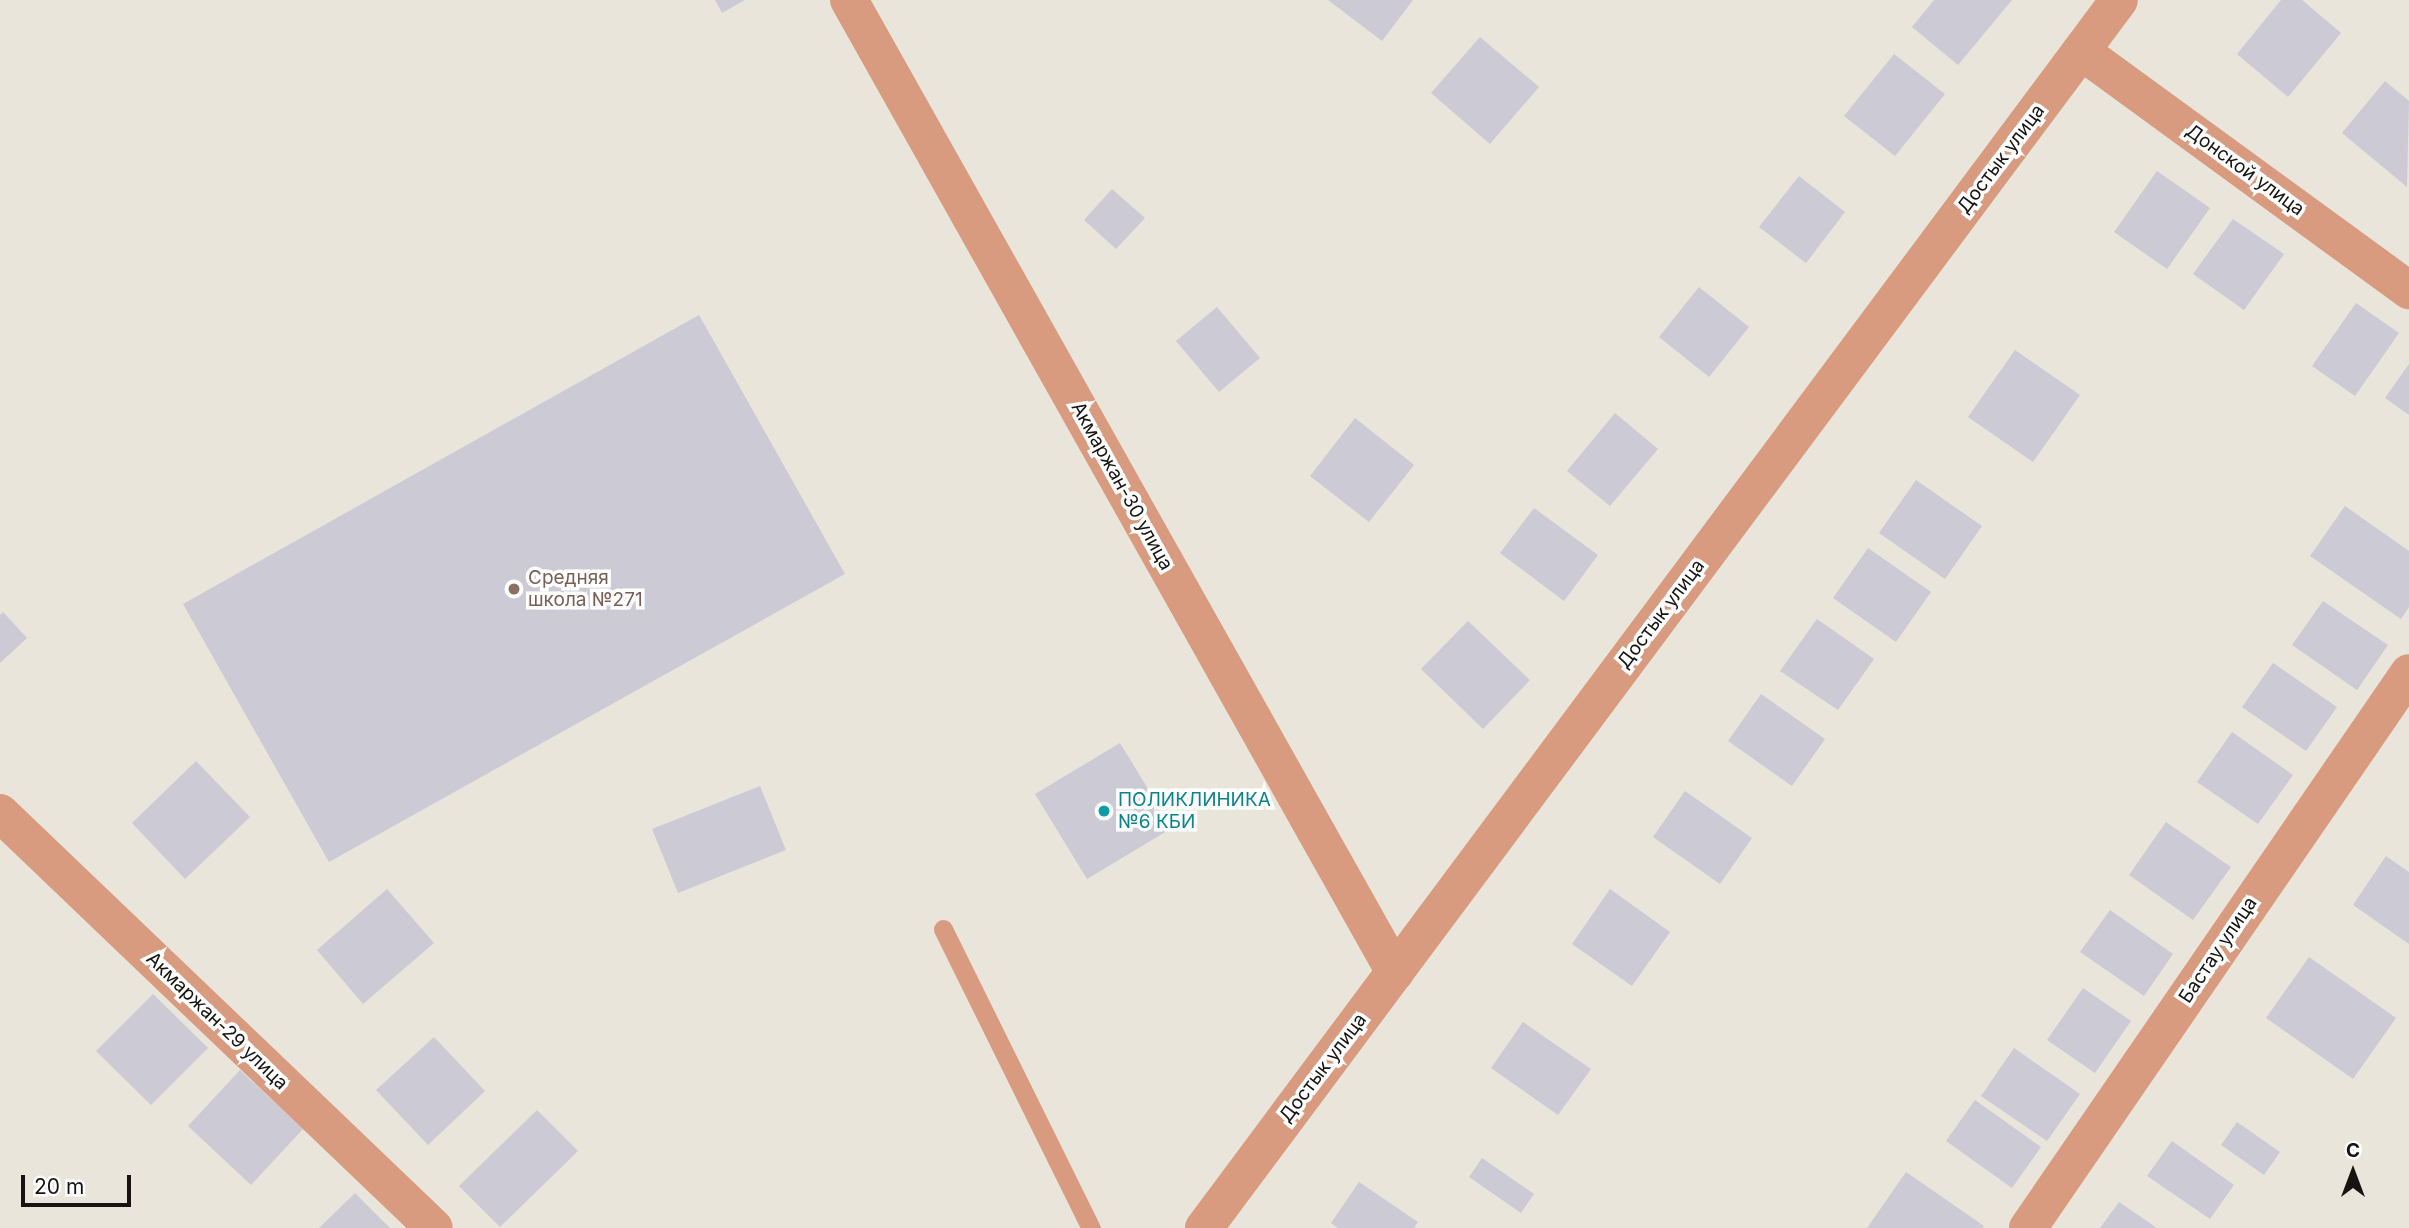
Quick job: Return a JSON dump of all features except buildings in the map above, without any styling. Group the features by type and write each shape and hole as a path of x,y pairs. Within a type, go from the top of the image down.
{"street":[{"name":"Акмаржан-30 улица","path":"849,0 1395,972"},
{"name":"Достык улица","path":"1204,1228 2119,0"},
{"name":"Донской улица","path":"2081,51 2409,290"},
{"name":"Бастау улица","path":"2028,1228 2409,673"},
{"name":"Акмаржан-29 улица","path":"0,813 434,1228"}],"lane":[{"path":"943,929 1091,1228"}],"place":[{"name":"Средняя школа №271","path":"514,589"},
{"name":"ПОЛИКЛИНИКА №6 КБИ","path":"1104,811"}]}
